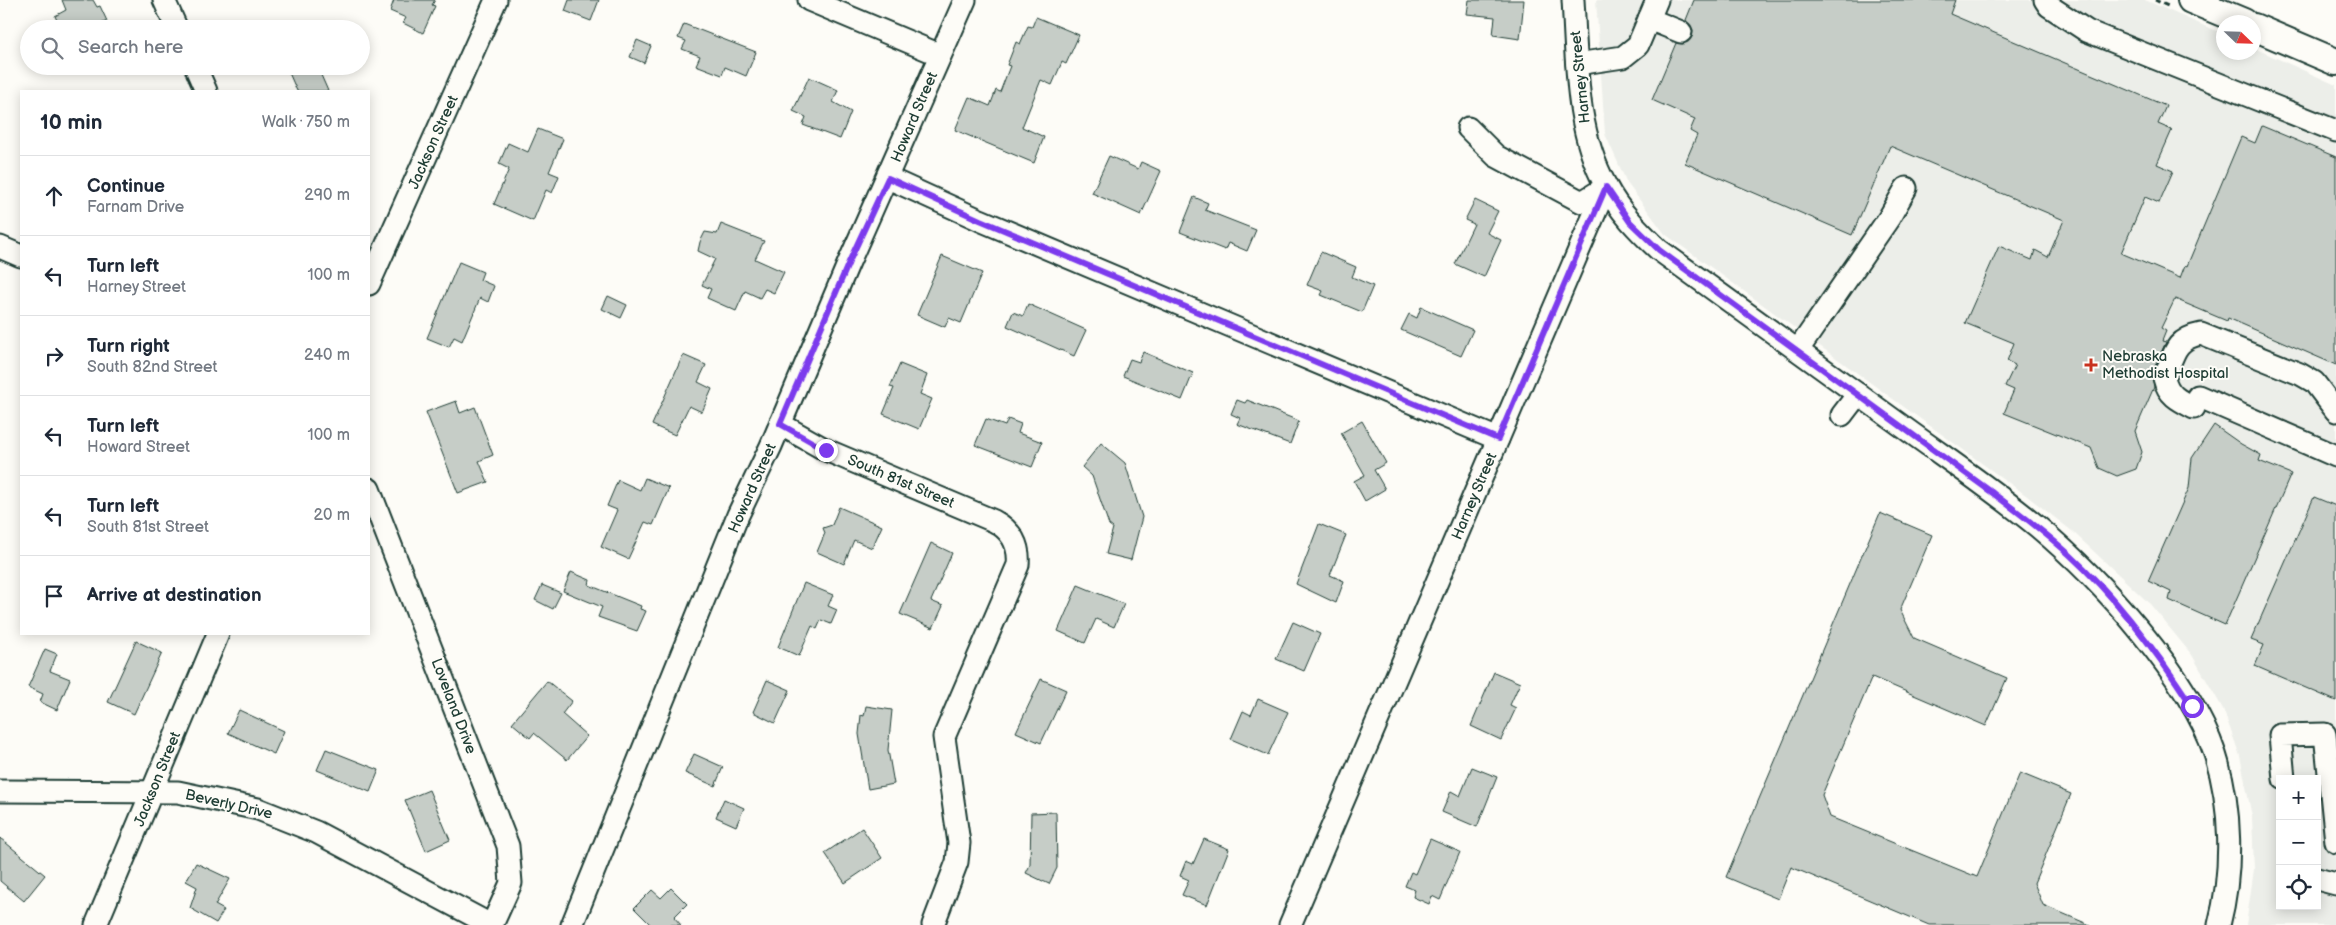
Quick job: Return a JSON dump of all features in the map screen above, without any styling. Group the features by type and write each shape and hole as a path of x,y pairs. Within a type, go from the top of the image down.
{"main road":[{"path":"2191,0 2227,15"},
{"path":"2261,30 2336,62"}],"street":[{"path":"164,0 173,20"},
{"name":"Jackson Street","path":"370,282 496,0"},
{"path":"809,0 940,55"},
{"name":"Howard Street","path":"572,925 738,515 780,424 849,262 888,178 965,0"},
{"name":"Harney Street","path":"1290,925 1606,187 1596,165 1584,126 1577,64 1573,0"},
{"path":"2045,0 2049,6 2087,30 2336,131"},
{"path":"1577,64 1623,57 1638,45 1653,9 1681,32"},
{"path":"199,75 206,90"},
{"path":"1468,128 1496,156 1582,202 1606,187 1630,222 1659,250 2037,526 2071,556 2119,607 2172,675 2207,734 2220,770 2226,802 2228,846 2225,894 2219,925"},
{"path":"888,178 998,228 1498,439"},
{"path":"1798,350 1889,218 1906,188"},
{"path":"0,247 20,256"},
{"path":"2336,411 2314,382 2307,378 2201,334 2186,336 2178,346 2164,378 2168,392 2176,400 2196,402 2336,456"},
{"path":"1842,415 1858,394"},
{"name":"South 81st Street","path":"780,424 826,450 994,520 1009,532 1016,544 1019,556 1018,565 944,737 959,843 957,862 933,925"},
{"name":"Loveland Drive","path":"370,492 508,846 512,883 492,925"},
{"name":"Jackson Street","path":"96,925 218,635"},
{"path":"2284,775 2280,735 2325,734 2336,842"},
{"name":"Beverly Drive","path":"0,791 178,792 233,802 284,818 492,925"},
{"path":"2321,880 2336,884"}],"shaded area":[{"name":"Nebraska Methodist Hospital","path":"1596,0 2145,0 2216,31 2216,60 2261,60 2261,51 2336,85 2336,925 2246,925 2254,869 2252,817 2240,756 2223,709 2192,655 2150,604 2072,531 2027,496 1665,234 1627,183 1605,134"}],"building":[{"path":"62,0 93,0 97,7 100,6 107,20 57,20 55,16 66,10"},
{"path":"394,0 435,0 432,5 435,6 423,33 403,23 406,18 390,11"},
{"path":"569,0 599,0 591,21 565,11"},
{"path":"1469,0 1524,0 1520,39 1493,35 1495,17 1467,14"},
{"path":"1694,0 1955,0 1950,14 2166,106 2158,124 2172,130 2157,164 2173,171 2159,203 2145,197 2121,253 2180,278 2185,265 2187,266 2241,137 2255,143 2262,126 2336,157 2336,365 2228,318 2227,321 2175,299 2161,328 2166,331 2162,341 2166,342 2152,373 2154,387 2135,431 2142,452 2136,469 2117,476 2099,468 2091,448 2004,413 2014,390 2005,386 2015,365 2007,361 2014,343 1965,323 1999,246 2032,260 2035,250 2048,257 2064,220 1890,146 1852,235 1685,163 1697,135 1690,131 1695,119 1652,100 1676,43 1683,44 1692,37 1693,30 1686,20"},
{"path":"1036,17 1079,35 1066,64 1062,62 1052,85 1041,80 1022,127 1044,137 1034,163 955,130 969,97 990,106 996,90 1000,92 1010,66 1007,65 1016,42 1020,44 1028,26 1032,27"},
{"path":"684,24 756,52 746,76 725,67 722,75 696,65 700,56 682,49 686,41 678,38"},
{"path":"637,40 651,46 644,63 630,57"},
{"path":"290,75 321,75 328,90 297,90"},
{"path":"809,77 838,90 833,102 851,112 840,139 803,125 806,117 793,111"},
{"path":"538,129 563,139 549,172 559,176 552,193 546,190 533,221 494,204 509,169 499,164 508,143 528,152"},
{"path":"1109,156 1138,169 1141,162 1161,171 1141,215 1092,193"},
{"path":"1194,197 1208,203 1205,210 1256,230 1247,251 1228,243 1225,250 1180,232"},
{"path":"1475,200 1498,211 1487,233 1501,240 1484,277 1455,264 1474,224 1465,220"},
{"path":"721,224 764,241 755,259 784,272 774,293 765,289 760,298 745,291 736,311 707,298 711,289 702,285 715,259 698,251 700,242 705,232 717,234"},
{"path":"1321,252 1356,267 1352,277 1373,286 1362,312 1321,295 1323,291 1307,285"},
{"path":"942,256 982,273 961,323 949,318 945,327 917,315"},
{"path":"459,262 483,272 480,280 494,286 488,302 480,298 462,341 454,337 449,347 427,338"},
{"path":"608,296 627,305 621,318 602,309"},
{"path":"1028,304 1086,330 1074,356 1007,326 1013,312 1023,316"},
{"path":"1421,307 1473,330 1461,356 1401,330 1409,314 1417,318"},
{"path":"1143,352 1193,373 1182,400 1123,376 1130,359 1139,362"},
{"path":"683,355 706,365 698,382 712,389 702,412 689,406 675,435 652,425"},
{"path":"900,364 927,375 920,394 932,399 919,429 883,414 894,388 890,387"},
{"path":"1237,400 1245,403 1247,400 1299,421 1290,444 1237,424 1240,418 1231,414"},
{"path":"456,401 460,413 475,407 493,455 479,461 488,482 458,493 426,412"},
{"path":"986,419 1005,426 1008,419 1021,424 1018,433 1042,442 1032,467 975,445"},
{"path":"1362,421 1386,463 1374,470 1385,489 1365,501 1354,481 1365,475 1341,433"},
{"path":"2214,425 2261,455 2259,461 2291,474 2225,625 2169,600 2171,592 2148,581 2189,488 2192,458"},
{"path":"1101,443 1125,463 1142,517 1131,560 1106,554 1113,528 1109,525 1092,476 1082,467"},
{"path":"645,478 669,488 653,525 645,522 628,559 601,547 617,510 607,506 618,480 640,490"},
{"path":"2314,497 2336,506 2336,701 2255,666 2264,645 2251,640"},
{"path":"839,507 882,526 872,548 854,540 844,564 817,552 825,533 823,528 832,525"},
{"path":"1880,513 1932,535 1900,610 1914,638 2007,678 1986,726 1872,677 1822,795 1830,817 1977,877 2020,773 2071,794 2034,883 2043,905 2090,925 1929,925 1791,867 1778,899 1726,877"},
{"path":"1319,524 1346,535 1330,575 1344,581 1336,603 1296,584"},
{"path":"931,543 952,553 931,601 943,606 933,628 900,614"},
{"path":"571,572 590,580 589,585 641,606 640,609 646,611 637,631 598,617 602,607 563,591"},
{"path":"804,583 833,595 828,606 837,610 831,624 821,620 817,629 812,626 799,656 778,647"},
{"path":"542,585 561,593 553,609 535,600"},
{"path":"1078,585 1124,604 1114,627 1096,619 1085,643 1058,631"},
{"path":"1293,622 1320,634 1304,671 1276,659"},
{"path":"136,641 162,653 134,714 108,702"},
{"path":"45,649 57,654 50,671 70,679 57,710 40,702 43,694 28,687"},
{"path":"1494,672 1520,683 1510,705 1516,708 1501,740 1471,726"},
{"path":"1041,679 1066,690 1041,743 1016,732"},
{"path":"767,680 790,690 775,723 753,712"},
{"path":"547,681 572,701 562,714 587,736 567,760 534,733 530,738 512,723"},
{"path":"1258,699 1288,712 1268,755 1231,739 1243,711 1251,715"},
{"path":"866,706 892,710 888,750 894,784 868,789 859,734 861,715 864,716"},
{"path":"239,710 284,731 274,754 228,733"},
{"path":"326,749 379,770 370,792 317,770"},
{"path":"694,754 723,767 715,786 685,773"},
{"path":"1472,767 1497,777 1477,827 1442,812 1451,791 1460,796"},
{"path":"429,790 450,840 426,851 405,800"},
{"path":"724,799 744,808 736,826 716,817"},
{"path":"1056,812 1057,868 1049,884 1026,873 1030,865 1031,813"},
{"path":"862,828 882,858 845,883 825,853"},
{"path":"0,838 45,875 24,901 0,881"},
{"path":"1204,839 1229,849 1207,905 1182,895 1189,880 1180,876 1186,861 1193,864"},
{"path":"1430,839 1460,852 1440,900 1432,896 1429,904 1413,897 1415,890 1405,886 1411,872 1415,874"},
{"path":"196,863 230,879 215,905 224,910 216,923 190,908 197,887 186,881"},
{"path":"671,888 687,904 674,917 681,925 651,925 634,908 652,890 661,898"}],"place":[{"name":"Nebraska Methodist Hospital","path":"2091,365"}],"route":[{"path":"826,450 780,424 849,262 888,178 980,220 1474,431 1498,439 1606,187 1630,222 1659,250 1990,491 2037,526 2071,556 2103,589 2137,629 2172,675 2192,706"}]}
